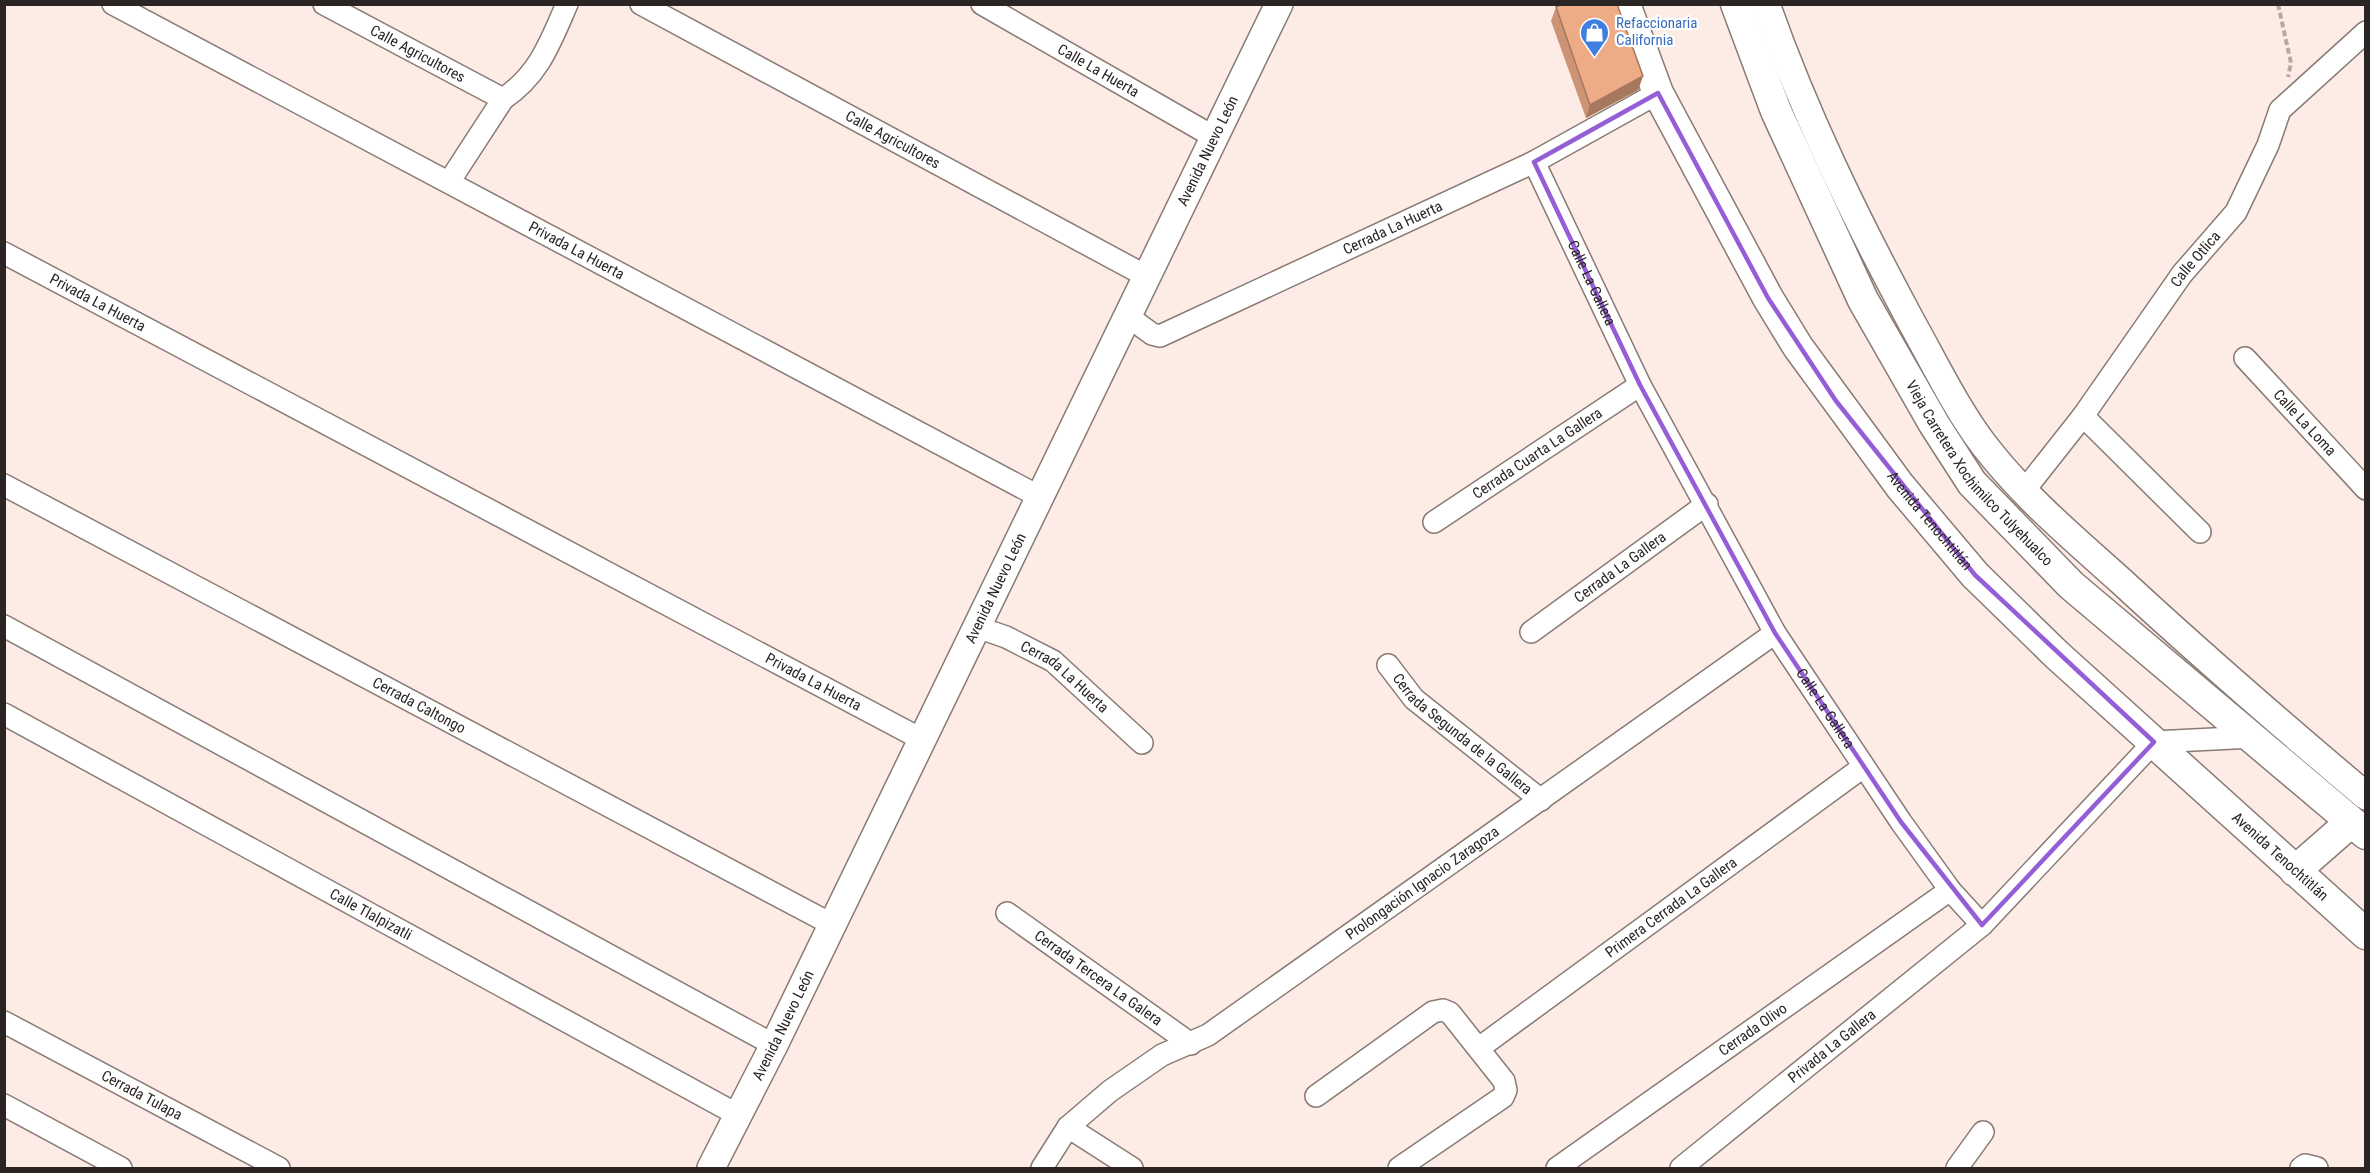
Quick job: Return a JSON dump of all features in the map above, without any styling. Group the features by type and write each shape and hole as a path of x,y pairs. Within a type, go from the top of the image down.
{"main road":[{"name":"Avenida Tenochtitlán","path":"1625,4 1658,93 1768,298 1798,347 1900,486 1975,575 2057,655 2366,934"},
{"name":"Vieja Carretera Xochimilco Tulyehualco","path":"1736,4 1776,111 1863,300 1934,424 1972,483 2071,585 2358,828"},
{"path":"2295,871 2358,828"}],"street":[{"name":"Privada La Huerta","path":"113,4 1040,497"},
{"name":"Calle Agricultores","path":"324,4 503,99"},
{"path":"449,182 503,99 515,91 540,65 567,4"},
{"name":"Calle Agricultores","path":"641,4 1146,276"},
{"name":"Calle La Huerta","path":"982,4 1214,136"},
{"name":"Avenida Nuevo León","path":"711,1168 833,925 1126,315 1279,4"},
{"path":"1766,4 1788,68 1820,142 1871,246 1950,390 1983,444 2023,492 2226,678 2366,796"},
{"name":"Calle Otlica","path":"2023,492 2083,416 2182,274 2236,212 2268,146 2280,110 2366,32"},
{"name":"Cerrada La Huerta","path":"1126,315 1152,334 1160,336 1534,162 1658,93"},
{"name":"Calle La Gallera","path":"1534,162 1640,385 1707,504 1775,633 1863,767 1950,890 1982,925"},
{"name":"Privada La Huerta","path":"4,253 923,740"},
{"name":"Calle La Loma","path":"2245,357 2366,489"},
{"name":"Cerrada Cuarta La Gallera","path":"1434,522 1640,385"},
{"path":"2083,416 2200,532"},
{"name":"Cerrada Caltongo","path":"4,484 833,925"},
{"name":"Cerrada La Gallera","path":"1531,632 1707,504"},
{"path":"4,626 774,1045"},
{"name":"Cerrada La Huerta","path":"977,627 1006,637 1053,661 1142,743"},
{"name":"Prolongación Ignacio Zaragoza","path":"1042,1168 1068,1127 1110,1091 1162,1056 1208,1035 1775,633"},
{"name":"Cerrada Segunda de la Gallera","path":"1388,665 1414,699 1541,800"},
{"name":"Calle Tlalpizatli","path":"4,714 738,1115"},
{"path":"1982,925 2154,742 2253,737"},
{"name":"Primera Cerrada La Gallera","path":"1479,1048 1863,767"},
{"name":"Cerrada Olivo","path":"1557,1168 1950,890"},
{"name":"Cerrada Tercera La Galera","path":"1007,913 1191,1044"},
{"name":"Privada La Gallera","path":"1682,1168 1982,925"},
{"path":"1316,1096 1433,1012 1443,1010 1450,1013 1504,1081 1506,1090 1503,1097 1399,1168"},
{"name":"Cerrada Tulapa","path":"4,1022 279,1168"},
{"path":"4,1105 121,1168"},
{"path":"1068,1127 1132,1168"},
{"path":"1957,1168 1983,1132"},
{"path":"2301,1168 2305,1165 2317,1168"}],"path":[{"path":"2278,4 2291,63 2280,110"}],"highlighted area":[{"path":"1658,93 1768,298 1836,401 1975,575 2154,742 1982,925 1901,822 1775,633 1640,385 1534,162"}],"building":[{"name":"Refaccionaria California","path":"1562,4 1617,4 1643,76 1590,105 1556,7"}],"place":[{"name":"Refaccionaria California","path":"1595,58"}]}
